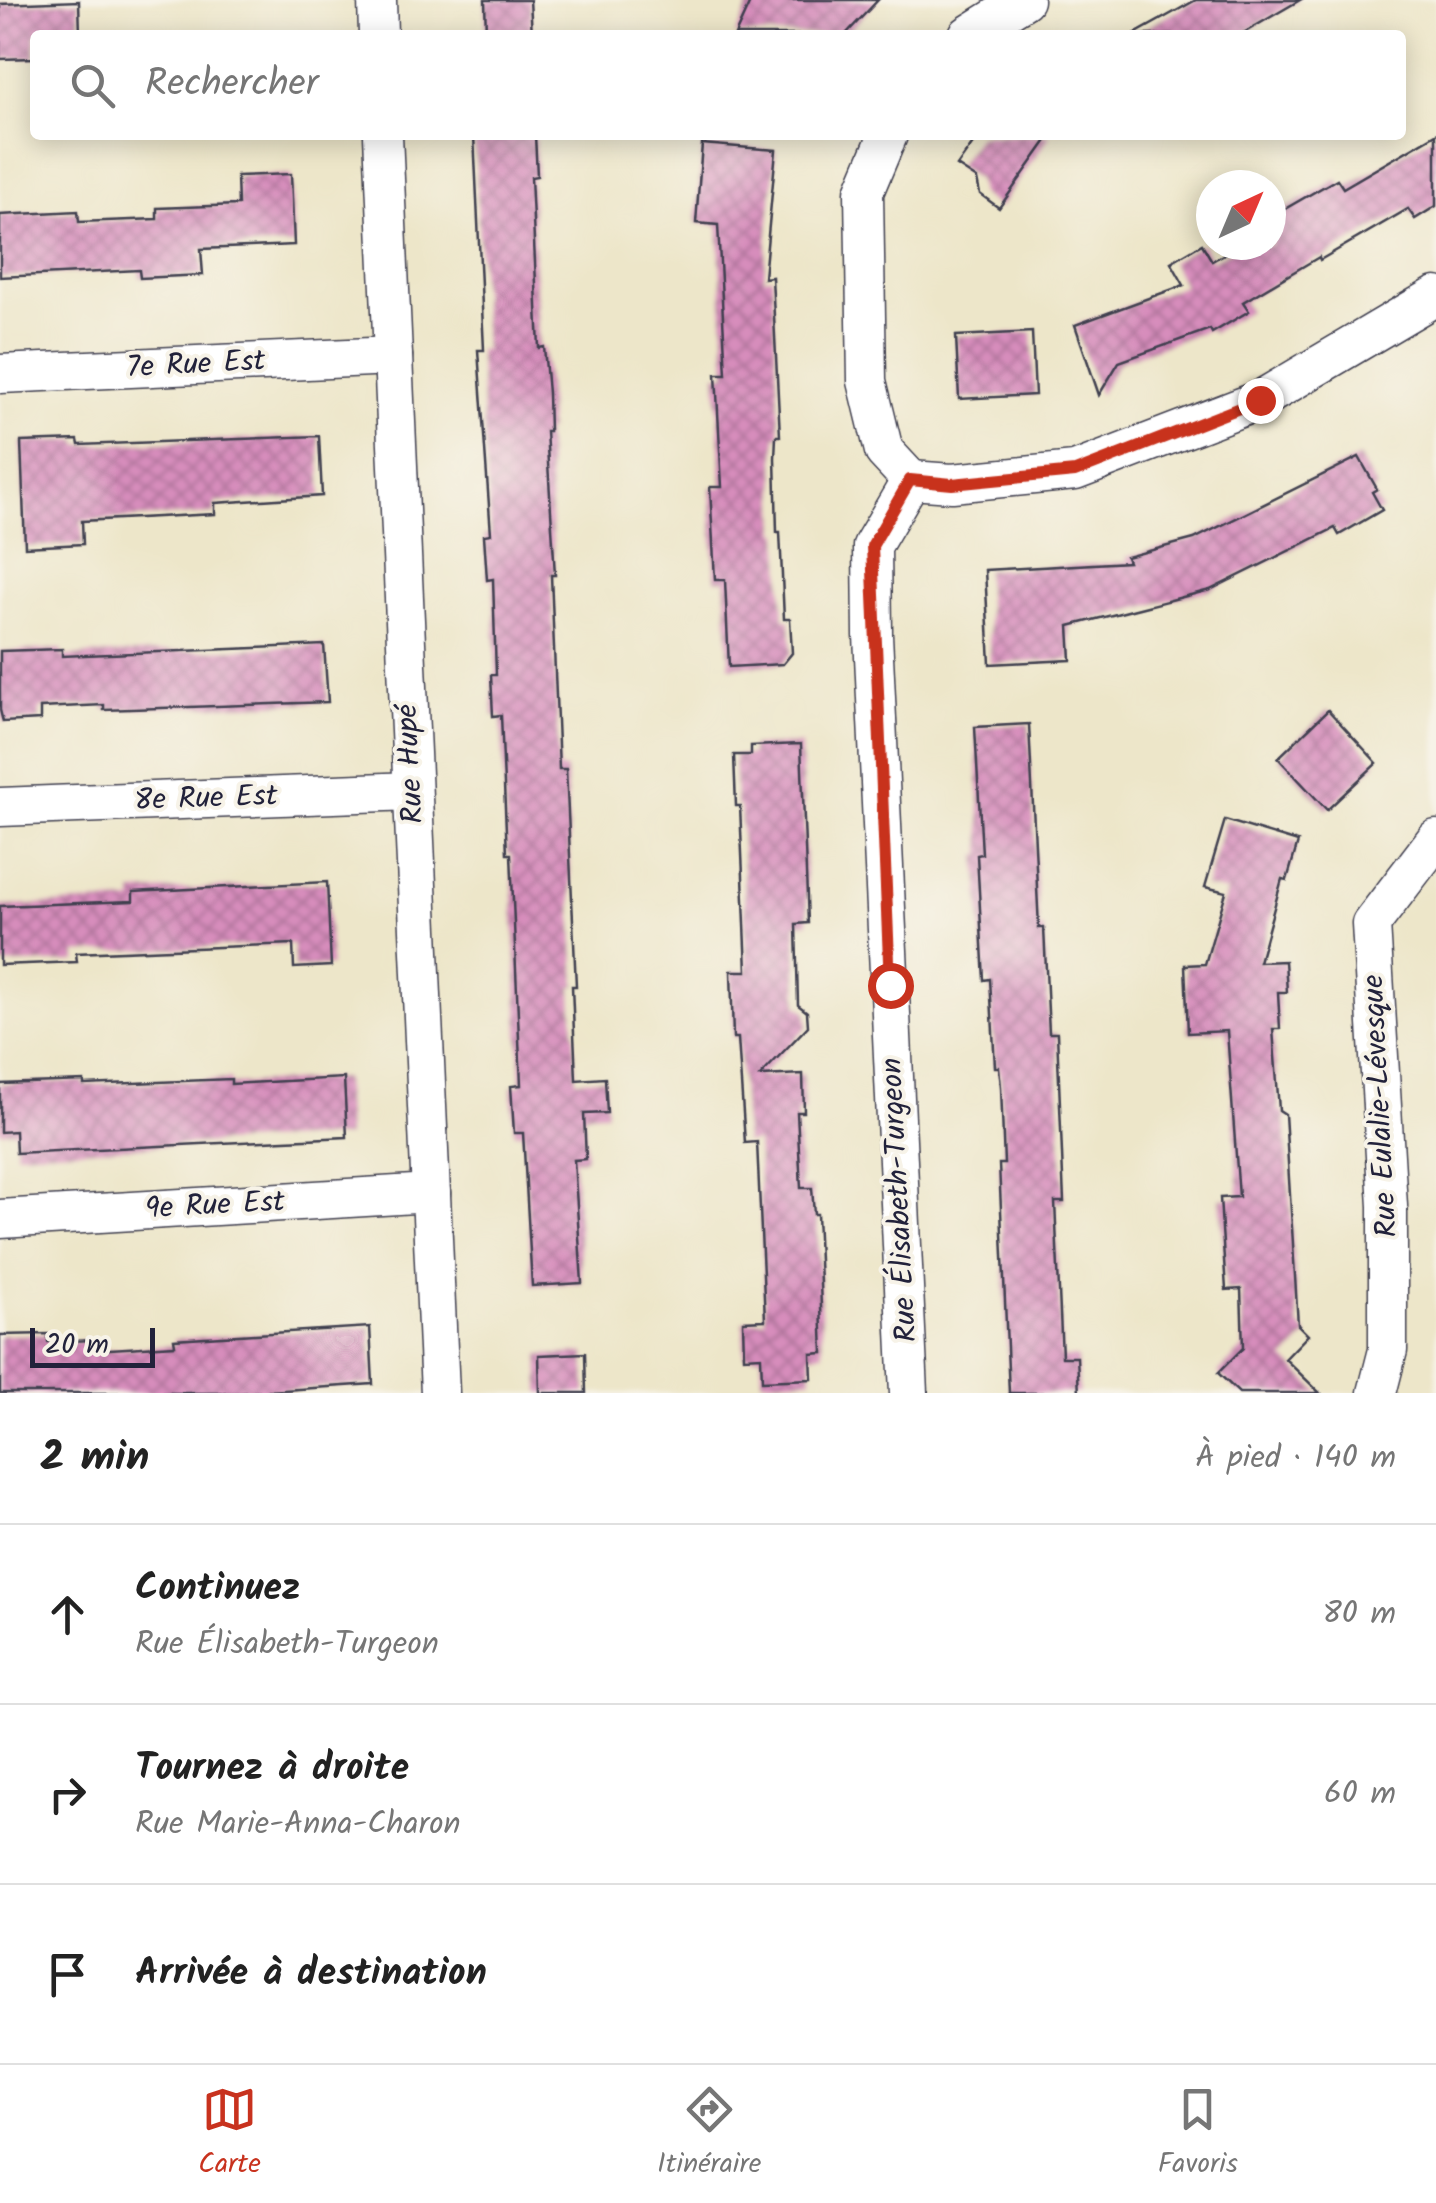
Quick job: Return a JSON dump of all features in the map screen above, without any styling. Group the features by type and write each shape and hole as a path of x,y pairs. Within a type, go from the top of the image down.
{"street":[{"path":"376,0 378,30"},
{"path":"976,30 1024,0"},
{"name":"Rue Hupé","path":"383,140 440,1393"},
{"path":"886,140 864,192 866,381 884,451 910,480 952,484 1075,472 1260,400 1436,296"},
{"name":"7e Rue Est","path":"0,374 392,356"},
{"name":"Rue Élisabeth-Turgeon","path":"909,1393 872,546 910,480"},
{"name":"8e Rue Est","path":"0,807 412,791"},
{"name":"Rue Eulalie-Lévesque","path":"1377,1393 1388,1350 1388,1206 1372,924 1436,839"},
{"name":"9e Rue Est","path":"0,1219 431,1193"}],"building":[{"path":"485,0 530,0 532,30 486,30"},
{"path":"751,0 878,0 850,30 737,30"},
{"path":"1196,0 1300,0 1249,30 1142,30"},
{"path":"79,1 80,30 30,30 30,58 0,59 0,4"},
{"path":"1436,134 1436,206 1415,219 1408,209 1320,260 1319,257 1243,302 1249,311 1212,333 1210,329 1119,362 1099,395 1075,325 1184,285 1171,262 1196,247 1196,260 1286,260 1286,208 1337,179 1343,188"},
{"path":"474,140 535,140 537,176 531,177 539,348 544,347 548,393 546,431 555,575 551,575 559,769 566,769 576,986 572,986 576,1080 605,1078 607,1113 584,1114 586,1159 574,1160 582,1283 532,1286 523,1133 514,1133 511,1086 521,1085 501,715 493,716 493,579 487,580 484,535 491,534 478,350 484,350"},
{"path":"975,140 1047,140 999,208 980,194 977,179 957,166"},
{"path":"702,144 776,150 764,278 772,277 780,436 776,436 775,458 777,532 784,619 790,619 792,653 783,664 729,667 725,580 715,580 710,487 722,487 716,374 726,374 718,225 696,223"},
{"path":"291,174 294,245 201,249 203,275 140,278 139,270 0,277 0,215 78,211 79,222 157,219 157,208 238,205 237,176"},
{"path":"1032,332 1035,395 959,399 956,336"},
{"path":"319,436 322,496 215,503 215,514 82,521 83,544 25,547 21,442 78,440 79,445"},
{"path":"1359,457 1377,489 1372,492 1382,510 1339,535 1335,528 1210,590 1069,626 1071,660 990,664 985,570 1128,562 1126,557 1194,539"},
{"path":"324,645 328,702 104,710 104,705 40,708 40,720 3,722 0,710 0,651 62,649 62,656"},
{"path":"1328,710 1377,763 1327,810 1278,758"},
{"path":"1029,724 1039,928 1044,928 1049,1033 1057,1033 1064,1202 1055,1202 1062,1357 1077,1357 1079,1393 1009,1393 999,1164 1004,1164 1001,1087 999,1067 995,1067 990,979 984,980 975,727"},
{"path":"801,744 808,923 796,924 798,1005 807,1012 808,1026 760,1076 803,1074 804,1112 797,1112 801,1188 812,1188 817,1214 823,1353 811,1354 812,1379 762,1381 761,1356 744,1357 743,1321 765,1320 757,1142 745,1143 738,1038 733,1038 731,971 747,971 734,755 751,755 751,746"},
{"path":"1225,820 1298,842 1287,880 1282,879 1259,962 1285,961 1287,992 1278,992 1280,1029 1273,1029 1279,1110 1285,1114 1298,1325 1308,1335 1285,1359 1320,1393 1239,1393 1218,1373 1243,1348 1241,1289 1226,1290 1220,1198 1239,1197 1227,1031 1188,1033 1185,965 1205,964 1226,892 1205,887"},
{"path":"327,882 331,966 294,968 293,944 76,953 77,962 0,965 0,906 133,901 133,892"},
{"path":"344,1078 347,1137 16,1153 15,1131 0,1132 0,1084 231,1079 231,1084"},
{"path":"370,1327 373,1384 240,1393 0,1393 0,1335 48,1334 48,1342 93,1340 94,1350 175,1345 174,1339"},
{"path":"585,1353 586,1393 540,1393 539,1355"}],"route":[{"path":"890,985 872,546 910,480 952,484 1075,472 1260,400"}]}
